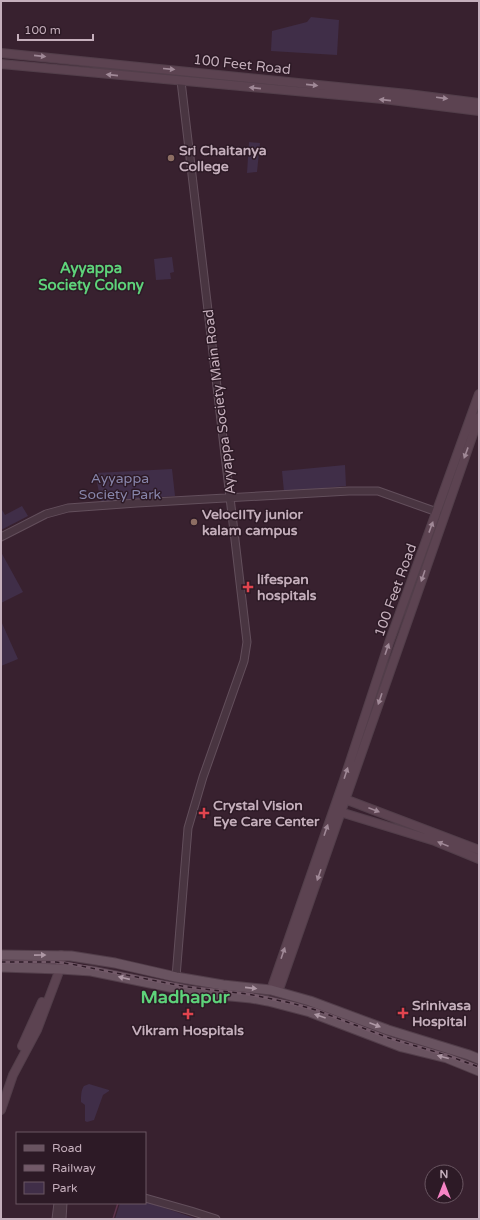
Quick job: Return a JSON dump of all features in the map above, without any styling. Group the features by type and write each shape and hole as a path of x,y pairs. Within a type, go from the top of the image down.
{"main road":[{"name":"100 Feet Road","path":"1,53 181,70 479,103"},
{"name":"100 Feet Road","path":"1,64 479,110"},
{"path":"295,92 296,83"},
{"name":"100 Feet Road","path":"274,991 341,812 342,798 387,650 479,394"},
{"name":"100 Feet Road","path":"274,991 333,809 342,798 479,417"},
{"path":"342,798 479,850"},
{"path":"333,809 434,841 479,858"},
{"path":"1,955 58,956 115,963 212,984 274,991 310,1001 388,1030 479,1059"},
{"path":"1,1094 10,1074 37,1030 57,969 58,956"},
{"path":"1,967 91,971 199,993 268,1001 310,1012 402,1047 447,1058 479,1071"},
{"path":"1,1110 10,1074"}],"street":[{"name":"Ayyappa Society Main Road","path":"176,977 188,828 201,784 246,652 247,642 181,81"},
{"path":"1,537 46,514 68,508 137,503 372,490 388,494 437,512"},
{"path":"146,1198 216,1219"},
{"path":"56,1219 58,1204"},
{"path":"62,1219 64,1204"}],"green space":[{"path":"311,17 339,20 337,55 271,51 272,31 307,22"},
{"path":"249,142 260,143 257,172 247,173"},
{"path":"172,257 174,272 170,273 171,279 156,280 154,259"},
{"path":"345,465 346,486 284,492 282,471"},
{"name":"Ayyappa Society Park","path":"172,469 175,496 101,502 95,473"},
{"path":"22,506 28,516 1,530 1,508 5,515"},
{"path":"1,552 23,592 1,603"},
{"path":"1,621 18,659 1,666"},
{"path":"89,1084 109,1091 103,1095 94,1120 87,1122 85,1121 85,1105 81,1102 81,1095 84,1086"},
{"path":"146,1202 197,1219 115,1219 120,1204 146,1204"}],"waterway":[{"path":"113,1219 118,1204"}],"railway":[{"path":"1,962 56,962 71,964 187,987 248,994 291,1003 316,1010 389,1038 446,1055 479,1067"}],"place":[{"name":"Sri Chaitanya College","path":"171,158"},
{"name":"VelocIITy junior kalam campus","path":"194,522"},
{"name":"lifespan hospitals","path":"248,587"},
{"name":"Crystal Vision Eye Care Center","path":"204,813"},
{"name":"Srinivasa Hospital","path":"403,1013"},
{"name":"Vikram Hospitals","path":"188,1014"}],"district":[{"name":"Ayyappa Society Colony","path":"91,276"},
{"name":"Madhapur","path":"185,997"}]}
